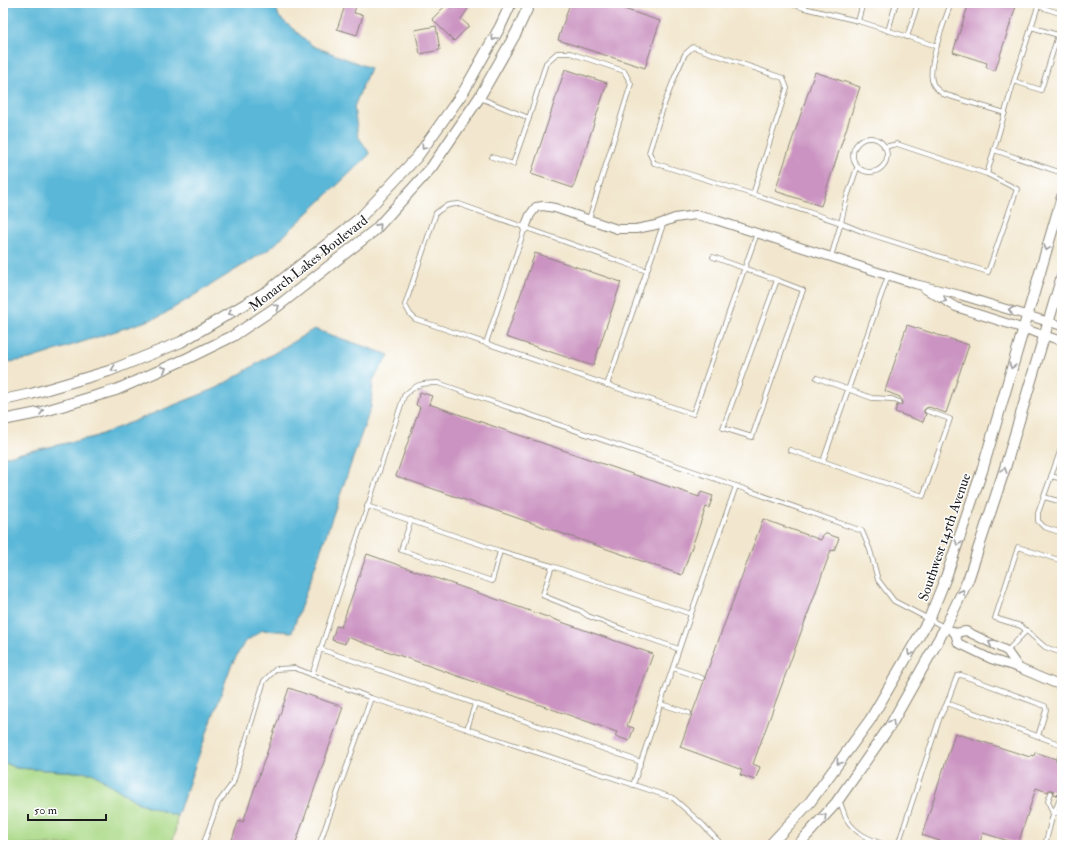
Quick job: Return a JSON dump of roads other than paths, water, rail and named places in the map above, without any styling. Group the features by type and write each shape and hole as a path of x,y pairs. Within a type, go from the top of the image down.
{"street":[{"name":"Monarch Lakes Boulevard","path":"3,400 31,394 109,371 181,342 269,290 360,218 417,157 464,91 500,27 511,3"},
{"name":"Monarch Lakes Boulevard","path":"3,420 38,412 116,390 233,336 278,306 375,230 431,168 479,98 516,33 530,3"},
{"name":"Southwest 145th Avenue","path":"770,845 810,802 870,720 929,619 946,577 982,471 1062,197"},
{"path":"525,228 530,215 536,208 543,206 555,208 617,229 636,229 675,218 696,215 757,233 888,276 960,295 1062,326"},
{"path":"798,845 838,800 890,726 945,628 968,580 1005,468 1062,276"},
{"path":"915,284 956,307 1062,341"},
{"path":"945,628 955,633 966,631 1007,651 1019,668"},
{"path":"955,633 958,643 991,659 1062,685"}],"lane":[{"path":"788,3 805,5 937,46"},
{"path":"858,21 863,3"},
{"path":"888,31 896,3"},
{"path":"907,37 918,3"},
{"path":"951,3 931,70 931,79 935,88 943,94 1005,113"},
{"path":"987,174 1038,5 1062,14"},
{"path":"1014,81 1041,90 1058,35 1031,27"},
{"path":"753,194 787,88 783,78 692,47 685,54 665,102 649,152 654,162 753,194 805,210 841,222 866,233 988,272 1018,190 987,174 897,144 884,147"},
{"path":"492,157 513,164 546,63 557,53 570,53 624,71 631,84 588,219"},
{"path":"479,98 529,118"},
{"path":"871,138 881,143 887,156 880,170 870,173 864,172 857,168 852,154 856,145 861,141 871,138"},
{"path":"994,150 1062,173"},
{"path":"832,257 846,200 857,168"},
{"path":"647,271 459,204 449,204 436,213 406,304 410,314 415,319 693,414 757,233"},
{"path":"607,385 664,222"},
{"path":"486,343 525,228"},
{"path":"713,257 744,268 803,290 752,437 723,428 776,280"},
{"path":"822,461 888,276"},
{"path":"817,378 872,398 892,399 899,402"},
{"path":"312,675 404,396 411,389 422,383 438,383 862,531 870,550 878,580 894,601 945,628"},
{"path":"790,450 923,496 950,419 928,411"},
{"path":"1062,446 1038,513 1038,521 1044,527 1062,533"},
{"path":"1051,476 1062,479"},
{"path":"633,785 736,486"},
{"path":"1044,496 1062,502"},
{"path":"367,506 552,566 691,614"},
{"path":"411,520 401,550 492,581 500,550"},
{"path":"1062,561 1018,547 995,618 1021,626 1045,647 1062,653"},
{"path":"552,566 543,594 544,596 581,611 588,616 680,649"},
{"path":"1007,651 1026,630"},
{"path":"320,649 641,762"},
{"path":"203,845 218,803 233,783 264,681 276,669 295,668 371,698 673,798 701,823 722,845"},
{"path":"673,668 702,678"},
{"path":"898,845 940,717 957,676 961,675 1045,706 1046,710 1038,736"},
{"path":"319,845 371,698"},
{"path":"947,703 1062,744"},
{"path":"467,729 475,704"},
{"path":"661,704 689,713"},
{"path":"1059,760 1060,756 1062,755"},
{"path":"1051,792 1048,801 1053,814"},
{"path":"1045,845 1053,814 1060,796"},
{"path":"838,800 843,806 845,816 850,825 861,835 885,845"},
{"path":"1053,814 1062,811"}],"water":[{"path":"3,3 275,3 279,17 313,46 370,68 354,107 358,136 370,154 271,248 159,317 30,359 3,363"},
{"path":"314,329 389,355 373,380 371,407 292,632 262,630 244,643 231,666 177,816 139,803 92,773 16,768 3,762 3,457 94,437 217,388"}]}
